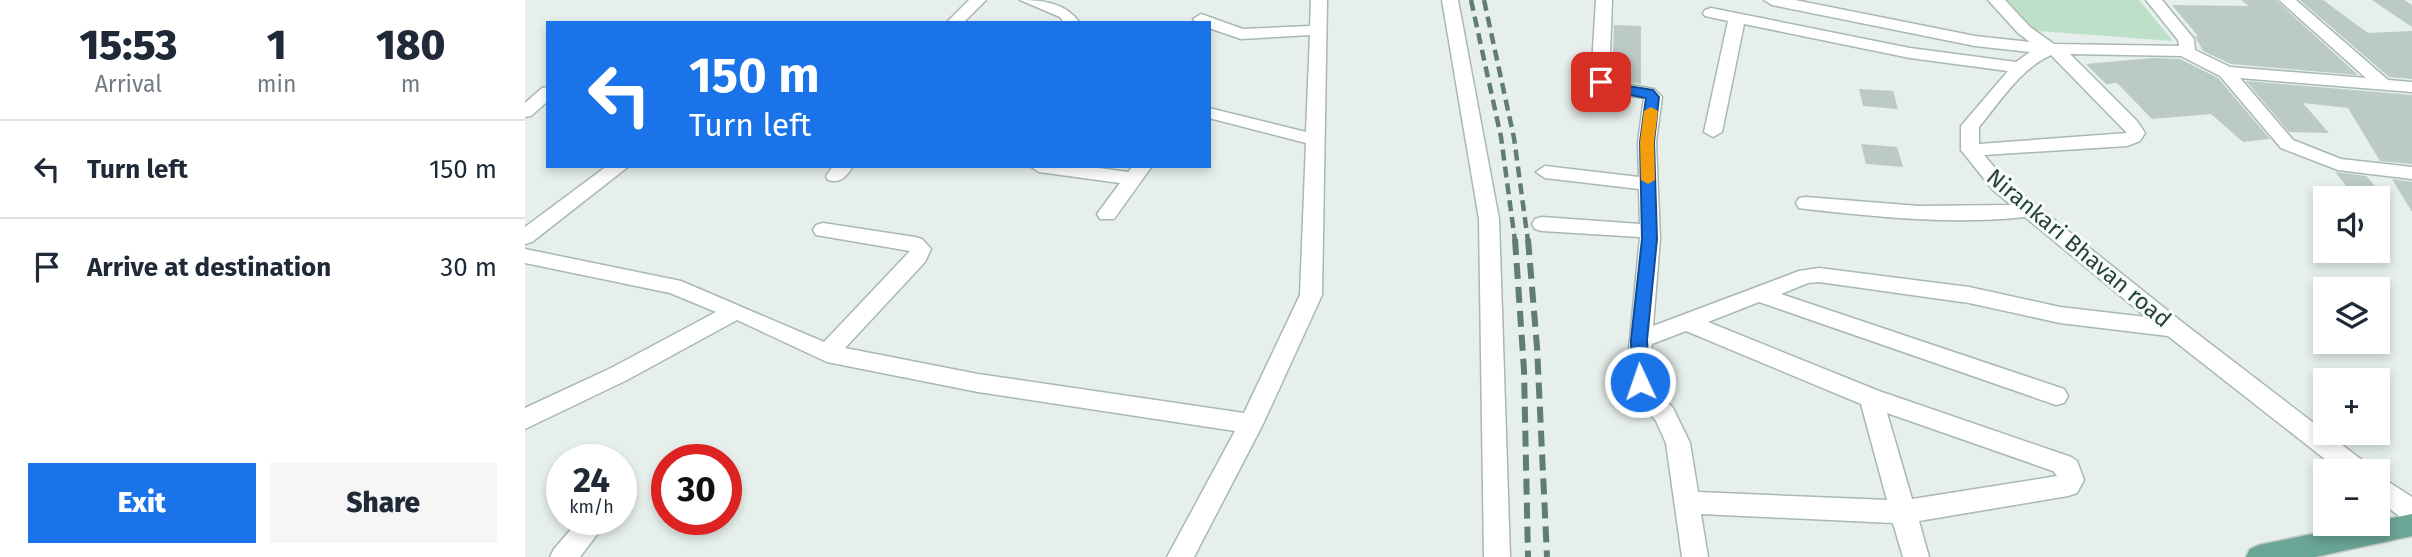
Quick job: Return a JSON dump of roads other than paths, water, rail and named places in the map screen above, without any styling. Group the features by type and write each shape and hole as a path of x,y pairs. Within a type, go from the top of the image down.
{"main road":[{"path":"2259,557 2412,525"}],"street":[{"path":"956,21 978,0"},
{"path":"1028,0 1066,14 1071,21"},
{"path":"1200,21 1207,0"},
{"path":"1180,557 1251,424 1311,295 1319,0"},
{"path":"1450,0 1489,219 1497,557"},
{"path":"1604,0 1601,82 1605,87 1648,93 1653,97 1647,142 1650,231 1639,340 1640,382 1673,429 1678,443 1695,557"},
{"path":"1772,0 1975,41 2052,49 2183,51 2226,72 2412,87"},
{"path":"1970,150 2127,140 2136,133 2131,125 2052,49 2024,30 1996,0"},
{"path":"2154,0 2186,39 2187,48 2183,51"},
{"path":"2287,0 2382,83"},
{"path":"1711,13 1910,53 2019,68"},
{"path":"1713,132 1737,18"},
{"path":"1211,24 1241,34 1318,30"},
{"name":"Nirankari Bhavan road","path":"2052,49 2032,57 2019,68 1970,126 1970,150 2000,186 2174,328 2343,459"},
{"path":"2226,72 2287,144 2338,164 2412,173"},
{"path":"525,112 546,94"},
{"path":"1211,114 1315,140"},
{"path":"525,237 617,168"},
{"path":"1067,168 1138,173"},
{"path":"1545,172 1648,184"},
{"path":"1107,214 1138,173"},
{"path":"1806,203 1937,215 1992,215 2031,210"},
{"path":"1542,224 1650,231"},
{"path":"823,230 915,244 921,249 918,257 827,353"},
{"path":"525,256 674,286 827,353 978,383 1251,424"},
{"path":"1639,340 1806,276 1833,275 1969,295 2060,315 2174,328"},
{"path":"1759,294 2056,396"},
{"path":"525,419 619,374 736,311"},
{"path":"1685,502 1903,512 2068,485 2071,475 2062,464 1810,375 1686,322"},
{"path":"1871,398 1916,557"},
{"path":"2390,495 2412,511"},
{"path":"563,557 582,535"}],"railway":[{"path":"1471,0 1501,137 1515,241"},
{"path":"1484,0 1514,138 1528,241"},
{"path":"1515,239 1524,370 1528,557"},
{"path":"1528,239 1537,347 1547,557"}]}
